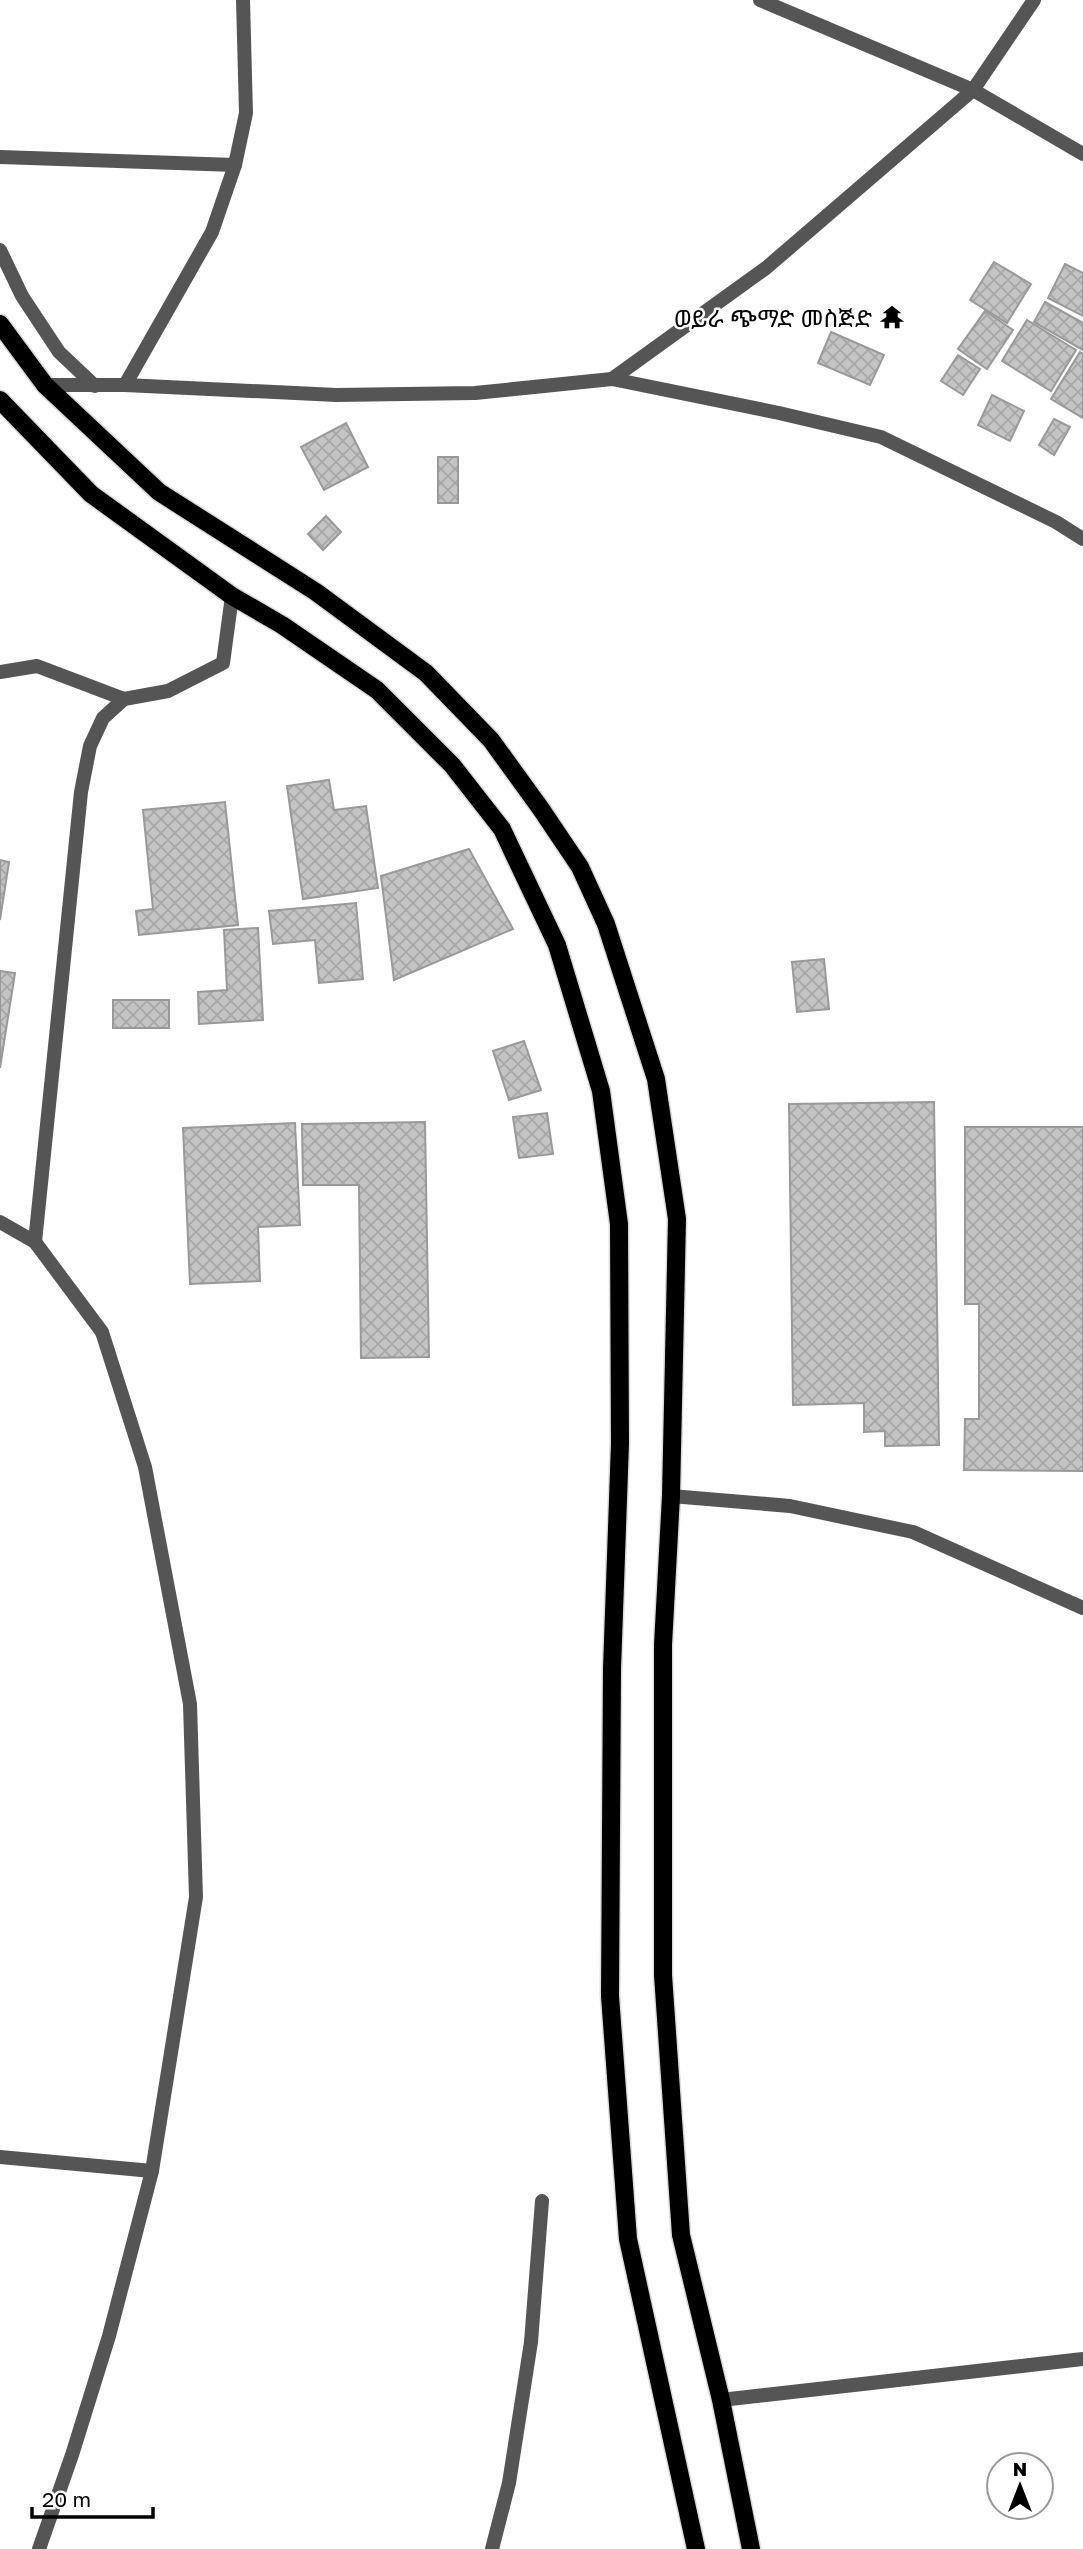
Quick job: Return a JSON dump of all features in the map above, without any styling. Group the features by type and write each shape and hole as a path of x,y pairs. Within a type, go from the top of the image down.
{"main road":[{"path":"0,324 45,385 159,492 316,592 426,673 491,740 580,867 606,924 656,1079 677,1219 671,1496 663,1644 663,1975 681,2235 721,2400 751,2549"},
{"path":"0,400 91,494 232,596 282,625 377,690 452,765 502,829 557,945 601,1091 619,1238 620,1443 612,1669 610,1996 628,2239 696,2549"}],"street":[{"path":"125,385 212,232 235,165 246,113 243,0"},
{"path":"760,0 972,90 1083,154"},
{"path":"612,379 766,268 972,90 1034,0"},
{"path":"0,157 235,165"},
{"path":"0,250 22,296 60,352 95,386"},
{"path":"45,385 125,385 336,395 475,393 612,379 881,437 1056,522 1083,539"},
{"path":"0,672 37,666 124,699 169,691 223,663 232,596"},
{"path":"35,1242 81,792 90,746 103,718 124,699"},
{"path":"0,1222 35,1242 102,1332 145,1467 190,1704 196,1896 152,2171 109,2336 39,2549"},
{"path":"671,1496 790,1506 913,1532 1083,1608"},
{"path":"0,2157 152,2171"},
{"path":"492,2549 509,2483 531,2342 542,2201"},
{"path":"721,2400 1083,2359"}],"building":[{"path":"994,262 1031,284 1007,323 970,300"},
{"path":"1065,264 1083,273 1083,316 1048,298"},
{"path":"1045,302 1083,323 1083,350 1034,322"},
{"path":"985,311 1013,330 987,369 958,349"},
{"path":"1027,320 1076,350 1051,391 1002,361"},
{"path":"831,332 884,355 870,385 818,363"},
{"path":"1080,352 1083,354 1083,418 1051,399"},
{"path":"958,355 980,369 963,395 941,381"},
{"path":"992,395 1024,411 1010,441 978,425"},
{"path":"1054,419 1070,427 1054,455 1039,445"},
{"path":"346,423 368,467 324,490 301,447"},
{"path":"438,457 458,457 458,503 438,503"},
{"path":"326,516 341,532 323,550 308,534"},
{"path":"329,780 334,810 366,806 378,888 303,899 287,786"},
{"path":"225,802 238,925 139,935 136,911 153,909 143,810"},
{"path":"469,849 513,929 394,980 381,876"},
{"path":"0,860 9,862 0,920"},
{"path":"356,903 363,979 319,983 315,940 273,944 269,911"},
{"path":"258,928 263,1020 199,1024 198,992 227,990 224,930"},
{"path":"824,959 829,1009 797,1012 792,962"},
{"path":"0,971 15,973 0,1068"},
{"path":"113,1000 169,1000 169,1028 113,1028"},
{"path":"524,1041 541,1090 509,1100 493,1051"},
{"path":"934,1102 939,1445 885,1446 885,1431 864,1432 864,1403 793,1405 789,1104"},
{"path":"547,1113 553,1154 519,1158 513,1117"},
{"path":"425,1122 429,1357 361,1358 359,1185 303,1185 302,1124"},
{"path":"295,1123 300,1225 258,1227 260,1281 190,1284 183,1128"},
{"path":"965,1127 1083,1127 1083,1471 964,1470 965,1419 979,1419 979,1304 965,1304"}],"place":[{"name":"ወይራ ጭማድ መስጅድ","path":"892,317"}]}
